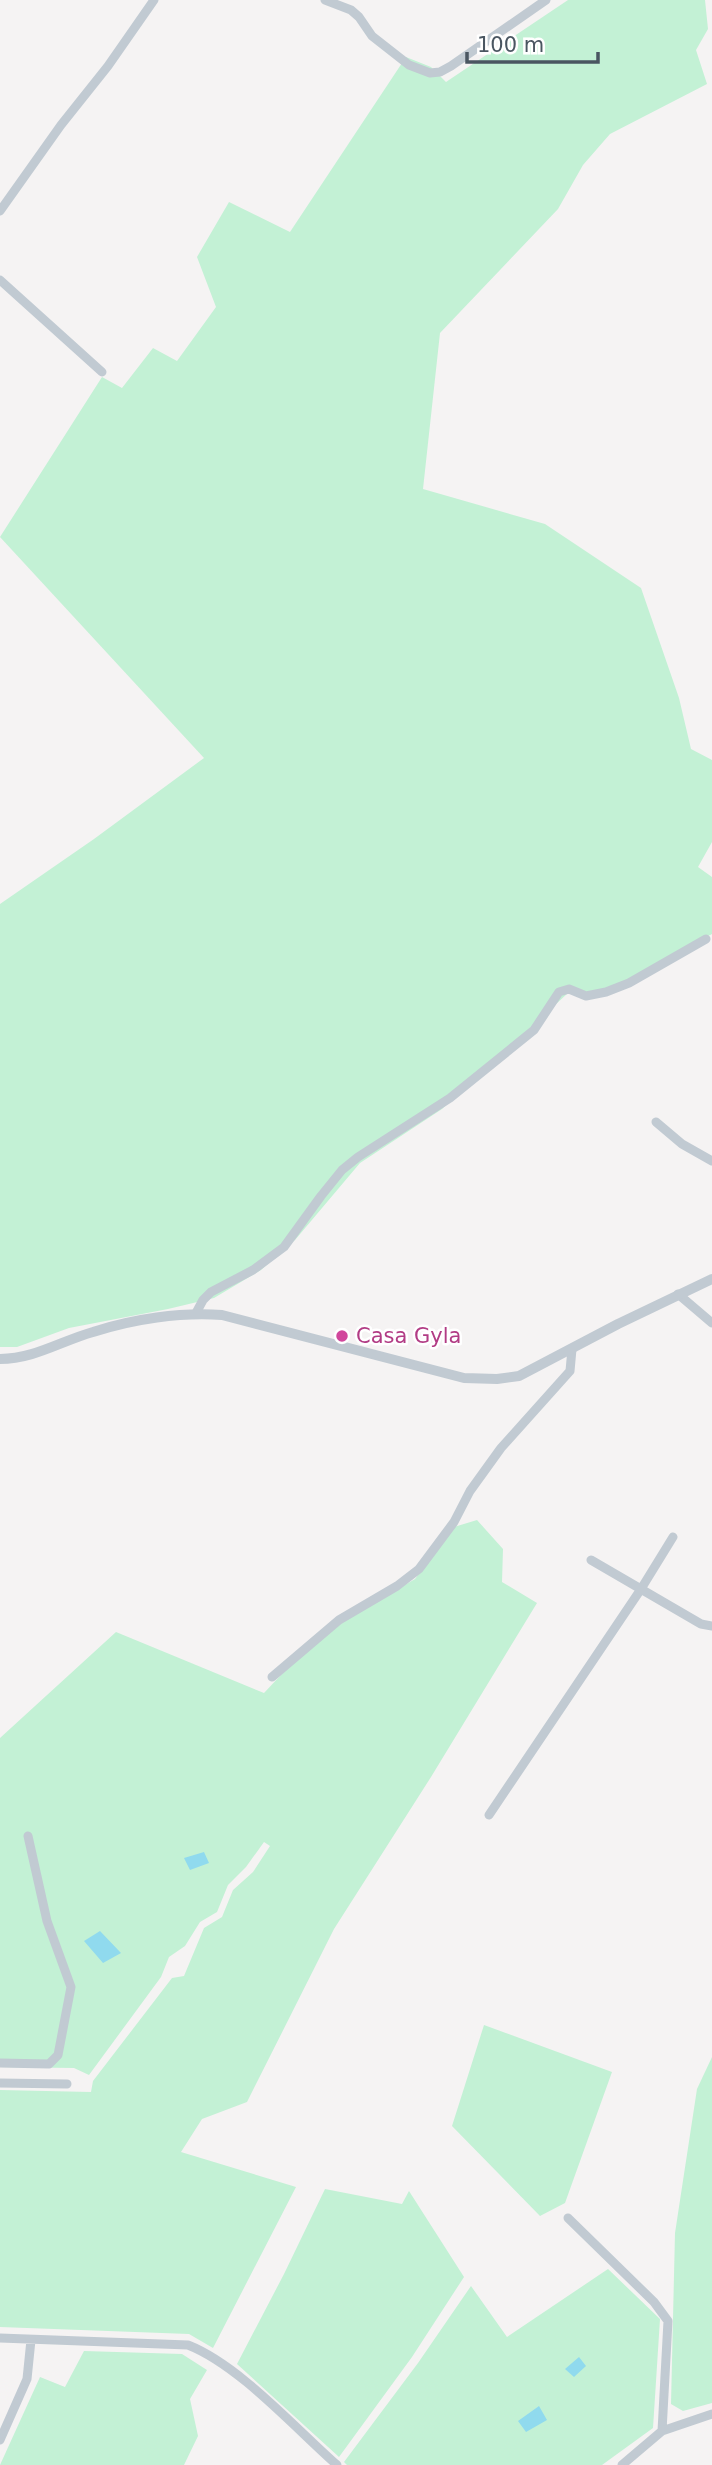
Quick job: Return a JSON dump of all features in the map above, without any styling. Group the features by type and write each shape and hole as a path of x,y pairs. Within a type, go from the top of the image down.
{"street":[{"path":"0,211 154,0"},
{"path":"325,0 351,10 384,46 410,65 430,74 451,66 547,0"},
{"path":"0,280 102,372"},
{"path":"196,1313 211,1292 253,1270 284,1247 321,1196 350,1164 450,1098 534,1030 559,992 569,989 586,996 606,992 629,983 706,939"},
{"path":"656,1122 682,1144 712,1161"},
{"path":"0,1359 40,1353 96,1331 196,1313 222,1315 464,1378 497,1379 519,1376 712,1279"},
{"path":"678,1294 712,1323"},
{"path":"272,1677 339,1620 397,1586 419,1569 454,1522 470,1491 501,1448 570,1371 572,1349"},
{"path":"489,1815 641,1589 673,1536"},
{"path":"591,1560 701,1624 712,1626"},
{"path":"0,2063 52,2062 58,2055 71,1992 47,1921 27,1836"},
{"path":"0,2083 67,2084"},
{"path":"568,2218 654,2302 668,2321 662,2431"},
{"path":"0,2338 188,2345 206,2352 234,2372 337,2465"},
{"path":"0,2440 27,2379 32,2340"},
{"path":"622,2465 662,2431 712,2414"}],"green space":[{"path":"568,0 705,0 708,29 696,50 707,84 610,134 583,165 558,209 440,333 423,489 545,524 641,588 679,698 691,749 712,760 712,842 698,867 712,877 712,934 592,999 568,993 442,1109 360,1163 295,1240 261,1270 214,1298 69,1328 17,1347 0,1347 0,904 204,758 0,537 102,377 122,388 153,348 177,361 216,307 197,257 229,202 290,232 406,57 431,67 446,82"},
{"path":"477,1520 503,1549 502,1582 537,1603 334,1929 247,2102 202,2119 181,2152 296,2187 213,2348 189,2334 0,2327 0,2090 91,2092 93,2081 172,1978 184,1976 204,1928 222,1917 233,1890 253,1872 270,1846 264,1842 246,1867 228,1885 217,1912 200,1922 185,1946 169,1957 161,1977 89,2075 74,2068 0,2067 0,1738 116,1632 264,1693 295,1660 345,1620 415,1579 454,1527"},
{"path":"484,2025 612,2072 565,2203 540,2216 452,2126"},
{"path":"712,2057 712,2403 683,2411 671,2404 675,2233 697,2089"},
{"path":"325,2189 402,2204 409,2191 464,2277 412,2357 339,2457 237,2364"},
{"path":"608,2269 660,2319 653,2428 602,2465 347,2465 344,2462 471,2286 507,2337"},
{"path":"84,2351 182,2354 207,2370 190,2399 198,2436 184,2465 0,2465 40,2377 65,2387"}],"water":[{"path":"204,1852 209,1863 190,1870 184,1858"},
{"path":"100,1931 121,1953 103,1963 84,1941"},
{"path":"579,2357 586,2366 574,2377 565,2369"},
{"path":"539,2406 547,2420 526,2432 518,2421"}],"place":[{"name":"Casa Gyla","path":"342,1336"}]}
